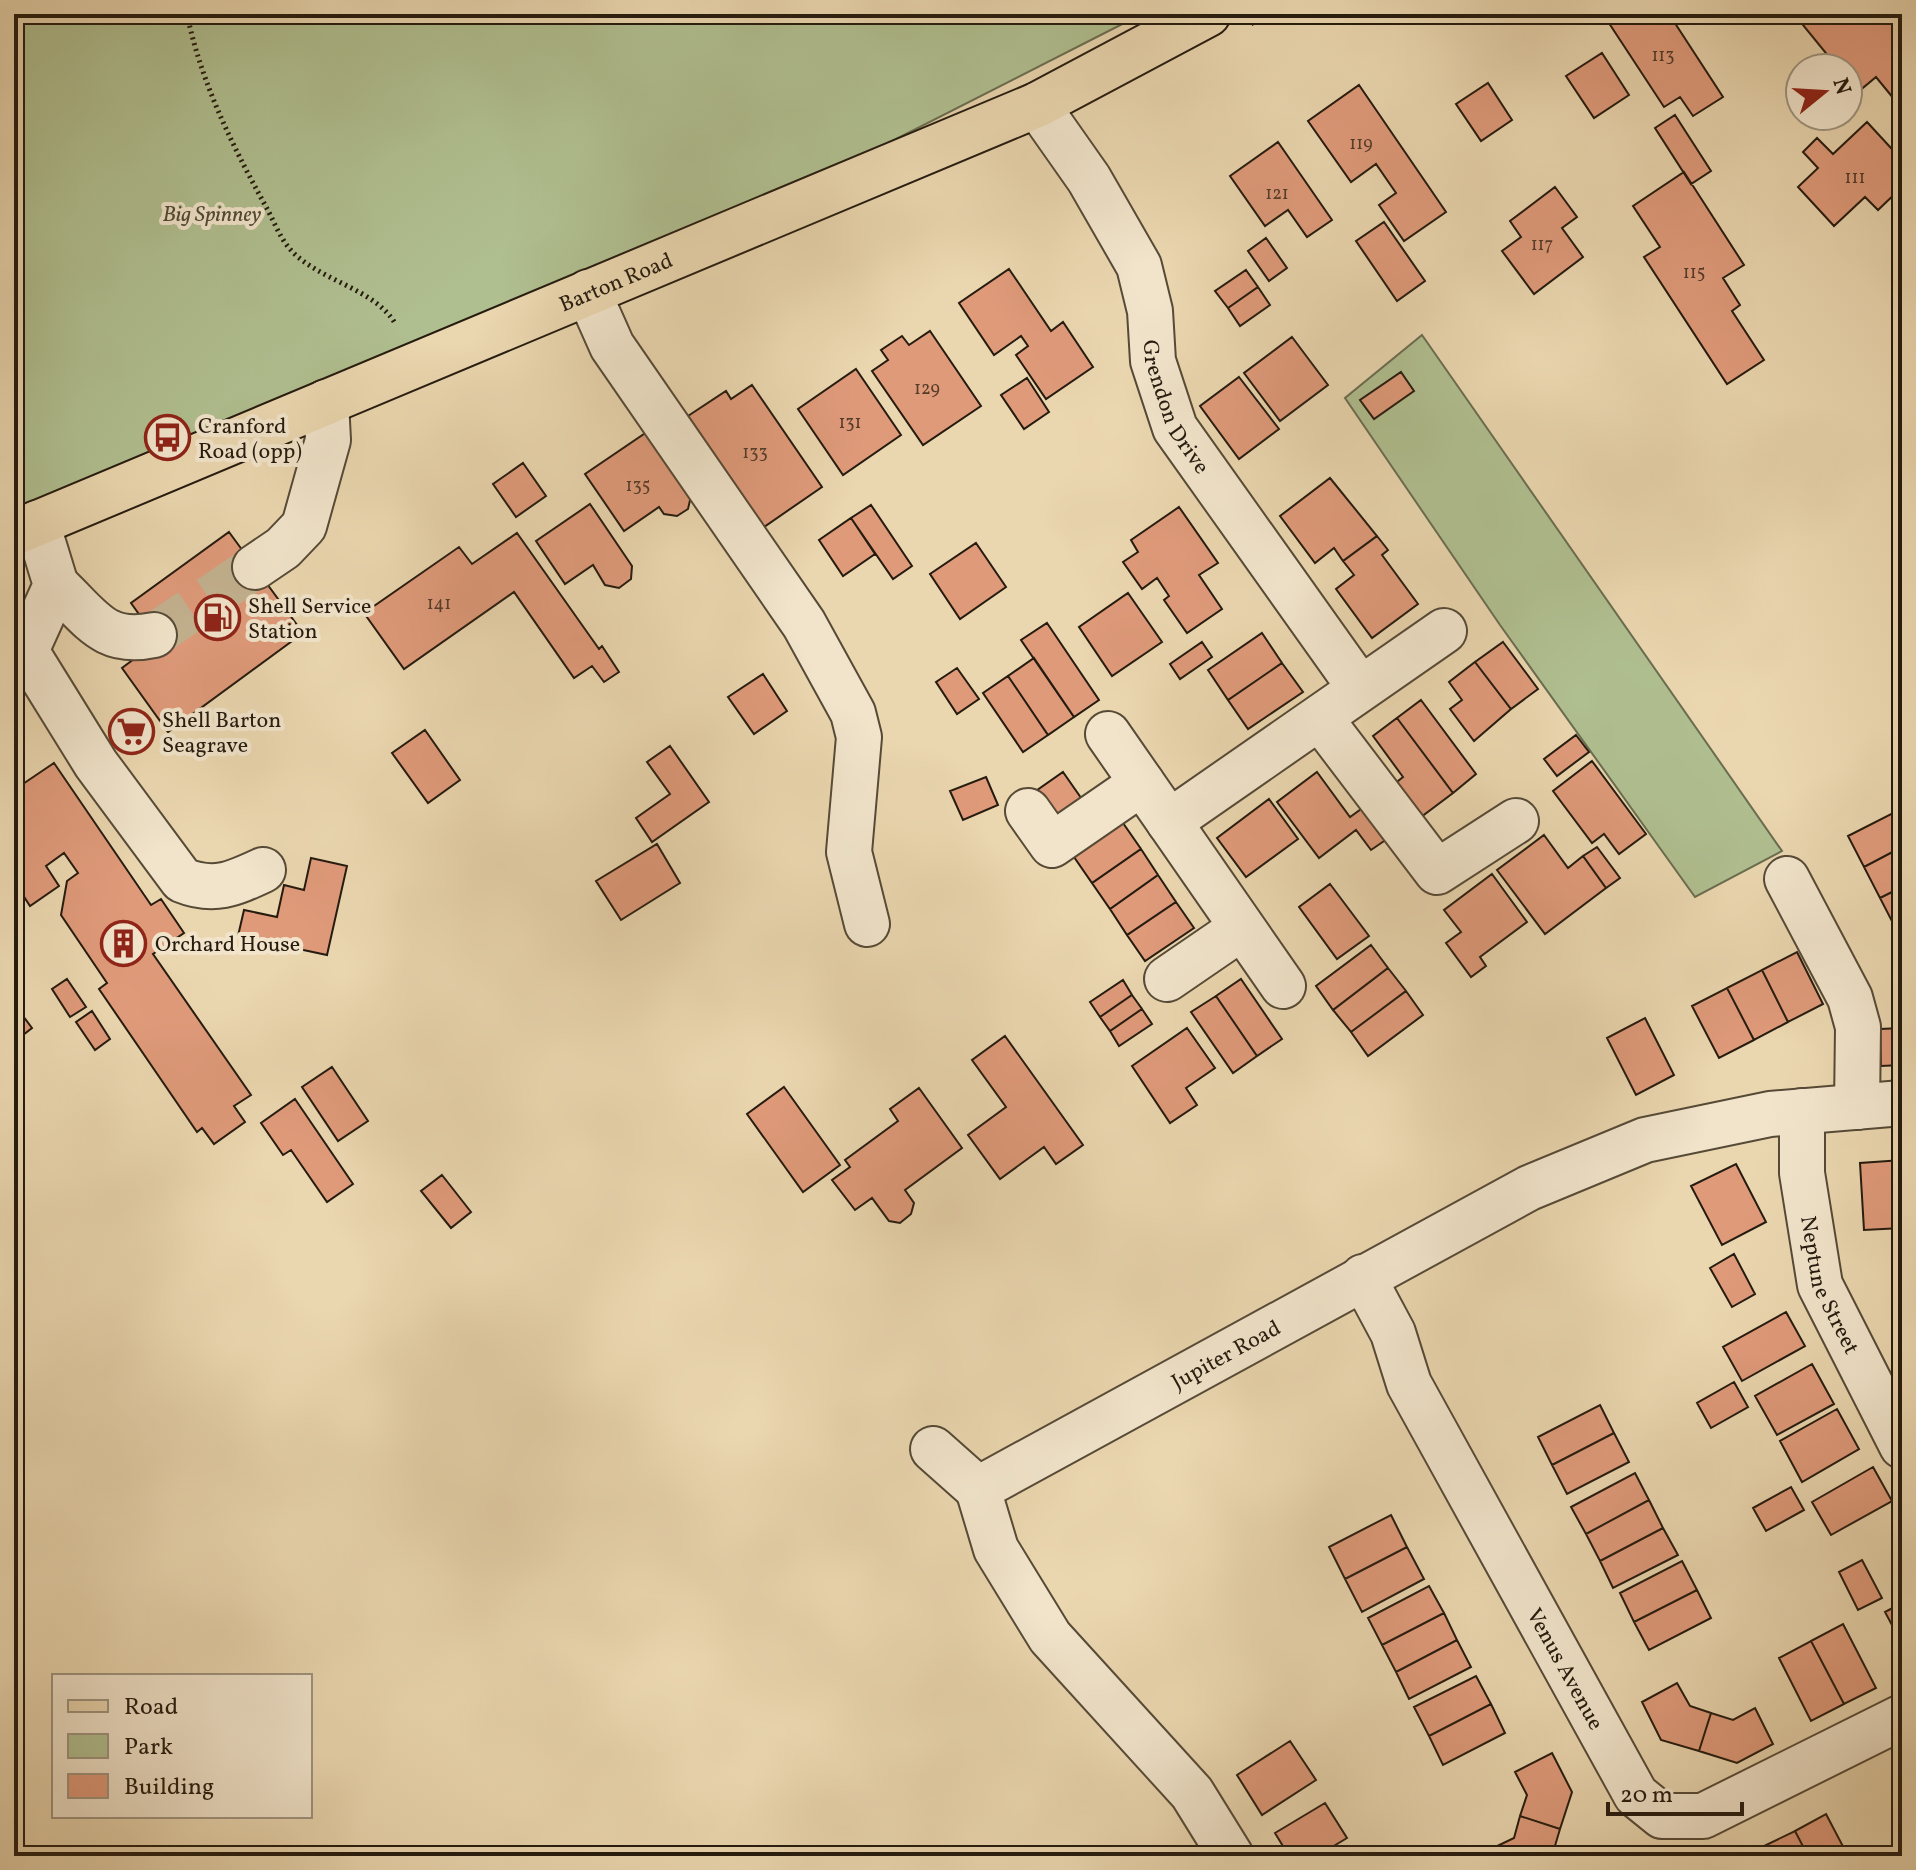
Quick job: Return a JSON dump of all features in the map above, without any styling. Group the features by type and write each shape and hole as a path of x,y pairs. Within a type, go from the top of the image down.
{"main road":[{"name":"Barton Road","path":"26,528 1037,105 1208,14"}],"street":[{"name":"Grendon Drive","path":"1037,105 1089,179 1139,266 1150,311 1153,361 1175,428 1360,688"},
{"path":"588,292 612,346 804,624 853,713 859,737 849,852 867,924"},
{"path":"255,567 283,548 304,526 328,440 326,402"},
{"path":"26,528 56,585 113,637 130,640 154,635"},
{"path":"56,585 26,651 96,764 182,880 201,887 224,888 263,870"},
{"path":"1169,822 1444,631"},
{"path":"1320,718 1437,872 1516,821"},
{"path":"1108,734 1240,929 1283,986"},
{"path":"1028,811 1052,845 1142,783"},
{"path":"1787,879 1850,998 1858,1027 1857,1107"},
{"path":"1167,979 1240,929"},
{"name":"Jupiter Road","path":"978,1489 1529,1188 1645,1140 1770,1114 1902,1103"},
{"name":"Neptune Street","path":"1802,1111 1802,1173 1820,1285 1902,1446"},
{"name":"Venus Avenue","path":"1363,1277 1393,1333 1409,1384 1636,1795 1662,1816 1703,1816 1902,1717"},
{"path":"933,1449 978,1489 996,1549 1050,1637 1192,1793 1231,1856"}],"path":[{"path":"187,14 194,50 233,147 289,248 336,283 389,312"}],"green space":[{"name":"Big Spinney","path":"14,14 1142,14 839,168 94,480 14,509"},
{"path":"1422,335 1782,851 1695,897 1500,625 1345,398"}],"building":[{"path":"1603,14 1669,14 1723,97 1693,116 1680,97 1664,107"},
{"path":"1794,14 1902,14 1902,93 1894,99 1876,77 1864,87 1864,52 1825,52"},
{"path":"1602,53 1629,95 1594,118 1566,76"},
{"path":"1488,83 1512,120 1481,141 1456,104"},
{"path":"1359,85 1446,212 1404,241 1379,205 1396,193 1376,164 1351,182 1308,121"},
{"path":"1675,115 1711,171 1691,184 1655,128"},
{"path":"1867,122 1902,160 1902,187 1878,210 1865,197 1834,226 1798,187 1818,168 1803,152 1817,138 1833,154 1856,132 1864,132"},
{"path":"1278,142 1332,220 1307,237 1288,210 1265,226 1230,176"},
{"path":"1684,172 1744,265 1723,278 1740,305 1732,311 1764,360 1727,384 1644,257 1660,247 1633,206"},
{"path":"1555,187 1577,217 1562,228 1583,257 1534,294 1502,251 1521,237 1510,221"},
{"path":"1384,222 1425,281 1397,301 1356,241"},
{"path":"1266,238 1287,268 1269,281 1248,251"},
{"path":"1009,269 1051,331 1063,322 1093,367 1046,399 1016,355 1028,346 1021,336 994,355 959,303"},
{"path":"1246,270 1258,287 1228,308 1215,291"},
{"path":"1258,287 1270,305 1240,326 1228,308"},
{"path":"930,331 981,406 923,445 872,371 888,360 881,350 902,336 909,345"},
{"path":"1292,337 1328,385 1280,421 1244,373"},
{"path":"856,369 901,435 843,475 798,409"},
{"path":"1401,372 1414,391 1374,419 1360,400"},
{"path":"1239,377 1279,429 1239,459 1200,406"},
{"path":"1027,378 1049,412 1024,429 1001,395"},
{"path":"752,385 822,487 764,527 688,416 726,391 731,399"},
{"path":"647,432 691,496 688,509 677,516 664,514 659,507 624,531 585,474"},
{"path":"523,463 546,496 516,517 493,484"},
{"path":"1330,478 1377,536 1343,561 1334,548 1315,563 1280,516"},
{"path":"590,504 632,566 631,579 619,588 605,585 593,565 565,584 536,541"},
{"path":"871,505 912,566 893,579 851,518"},
{"path":"1179,507 1218,563 1199,575 1222,609 1187,633 1164,600 1169,596 1157,578 1142,589 1123,562 1138,552 1131,540"},
{"path":"851,518 875,554 843,576 819,540"},
{"name":"Shell Service Station","path":"229,532 303,633 168,732 122,668 158,641 131,603"},
{"path":"517,533 599,649 602,646 619,672 604,682 592,666 574,678 514,592 404,669 364,613 459,547 472,564"},
{"path":"1377,536 1388,550 1382,555 1418,604 1372,638 1336,589 1354,575 1343,561"},
{"path":"976,543 1006,587 960,619 930,574"},
{"path":"1128,593 1162,642 1112,676 1079,627"},
{"path":"1047,623 1099,700 1074,717 1021,640"},
{"path":"1262,633 1282,663 1228,700 1208,670"},
{"path":"1202,642 1212,657 1180,679 1170,664"},
{"path":"1503,642 1538,689 1511,709 1475,662"},
{"path":"1034,658 1074,717 1048,735 1008,676"},
{"path":"1475,662 1511,709 1474,741 1450,709 1462,700 1449,682"},
{"path":"1282,663 1303,692 1248,729 1228,700"},
{"path":"957,668 979,699 957,714 936,682"},
{"path":"763,674 787,711 754,734 728,697"},
{"path":"1008,676 1048,735 1023,752 983,693"},
{"path":"1421,700 1476,774 1453,793 1397,718"},
{"path":"1397,718 1453,793 1413,823 1388,789 1403,777 1373,736"},
{"path":"425,730 460,780 428,803 392,753"},
{"path":"1576,735 1589,752 1557,776 1544,759"},
{"path":"670,746 709,802 652,842 636,818 670,794 647,762"},
{"path":"1592,761 1646,834 1619,854 1604,834 1592,843 1553,791"},
{"name":"Orchard House","path":"54,763 151,905 161,899 184,933 153,954 251,1095 234,1106 245,1122 214,1144 202,1128 197,1132 99,989 107,983 61,915 67,881 78,873 64,853 46,866 59,886 30,906 17,886 14,888 14,790"},
{"path":"1063,772 1086,805 1056,826 1033,793"},
{"path":"1317,772 1350,817 1364,807 1387,839 1371,850 1356,830 1319,858 1277,802"},
{"path":"986,777 998,805 963,820 950,791"},
{"path":"1269,799 1298,839 1246,877 1217,838"},
{"path":"1899,810 1902,847 1864,867 1848,836"},
{"path":"1123,823 1141,849 1092,883 1074,857"},
{"path":"1544,835 1568,868 1583,856 1606,888 1545,934 1497,870"},
{"path":"657,844 680,883 621,920 596,881"},
{"path":"1597,847 1620,878 1606,888 1583,856"},
{"path":"1902,847 1902,887 1880,898 1864,867"},
{"path":"1141,849 1158,875 1110,909 1092,883"},
{"path":"311,858 347,866 327,955 238,936 244,910 277,917 284,885 304,890"},
{"path":"1492,874 1527,922 1480,957 1486,966 1471,977 1446,943 1461,932 1444,910"},
{"path":"1158,875 1176,902 1127,935 1110,909"},
{"path":"1330,884 1369,936 1337,959 1299,907"},
{"path":"1902,887 1902,926 1896,929 1880,898"},
{"path":"1176,902 1194,928 1145,961 1127,935"},
{"path":"1371,945 1388,968 1333,1010 1316,986"},
{"path":"1797,952 1823,1004 1788,1022 1762,970"},
{"path":"1388,968 1406,991 1351,1032 1333,1010"},
{"path":"1762,970 1788,1022 1754,1040 1727,988"},
{"path":"67,979 86,1007 70,1017 52,989"},
{"path":"1241,979 1282,1039 1257,1056 1216,996"},
{"path":"1123,980 1132,995 1100,1017 1090,1002"},
{"path":"1727,988 1754,1040 1719,1058 1692,1006"},
{"path":"1406,991 1423,1015 1368,1056 1351,1032"},
{"path":"1132,995 1142,1009 1110,1031 1100,1017"},
{"path":"1216,996 1257,1056 1233,1073 1191,1012"},
{"path":"14,1004 32,1028 14,1042"},
{"path":"1142,1009 1152,1024 1119,1046 1110,1031"},
{"path":"92,1011 110,1039 95,1050 76,1022"},
{"path":"1645,1018 1674,1075 1636,1095 1607,1038"},
{"path":"1187,1028 1215,1068 1186,1088 1197,1105 1170,1123 1132,1066"},
{"path":"1902,1028 1902,1065 1881,1066 1880,1029"},
{"path":"1005,1036 1083,1145 1056,1164 1044,1147 1000,1179 968,1135 1006,1107 972,1060"},
{"path":"332,1067 368,1121 338,1141 302,1087"},
{"path":"784,1087 840,1165 803,1192 747,1114"},
{"path":"919,1088 962,1148 905,1190 914,1203 911,1214 900,1223 889,1221 872,1198 855,1210 832,1180 850,1167 845,1160 898,1121 890,1109"},
{"path":"295,1099 353,1184 327,1202 291,1150 283,1155 261,1123"},
{"path":"1902,1160 1902,1228 1864,1230 1860,1163"},
{"path":"1736,1164 1766,1222 1722,1245 1691,1186"},
{"path":"442,1175 471,1212 451,1228 421,1191"},
{"path":"1734,1254 1755,1294 1732,1307 1710,1268"},
{"path":"1786,1312 1805,1346 1742,1381 1723,1347"},
{"path":"1812,1364 1834,1404 1777,1435 1755,1396"},
{"path":"1734,1382 1748,1407 1711,1428 1697,1403"},
{"path":"1600,1405 1614,1433 1552,1465 1538,1437"},
{"path":"1837,1409 1859,1449 1802,1482 1780,1441"},
{"path":"1614,1433 1629,1462 1567,1494 1552,1465"},
{"path":"1873,1467 1892,1501 1831,1535 1812,1502"},
{"path":"1635,1473 1649,1500 1586,1534 1571,1507"},
{"path":"1791,1487 1804,1510 1766,1531 1753,1508"},
{"path":"1649,1500 1663,1528 1600,1561 1586,1534"},
{"path":"1391,1515 1407,1547 1345,1579 1329,1547"},
{"path":"1663,1528 1678,1555 1613,1588 1600,1561"},
{"path":"1407,1547 1424,1579 1362,1612 1345,1579"},
{"path":"1862,1560 1882,1598 1858,1610 1839,1572"},
{"path":"1682,1561 1697,1590 1634,1622 1620,1593"},
{"path":"1429,1586 1444,1613 1382,1645 1368,1618"},
{"path":"1697,1590 1711,1618 1649,1650 1634,1622"},
{"path":"1902,1603 1902,1644 1885,1612"},
{"path":"1444,1613 1457,1640 1396,1672 1382,1645"},
{"path":"1843,1624 1876,1688 1844,1704 1811,1641"},
{"path":"1457,1640 1471,1667 1409,1699 1396,1672"},
{"path":"1811,1641 1844,1704 1811,1721 1779,1658"},
{"path":"1476,1676 1491,1704 1429,1736 1414,1707"},
{"path":"1677,1683 1690,1706 1711,1713 1699,1751 1661,1740 1642,1702"},
{"path":"1491,1704 1505,1733 1443,1765 1429,1736"},
{"path":"1755,1708 1773,1744 1737,1763 1699,1751 1711,1713 1733,1720"},
{"path":"1290,1741 1316,1780 1262,1815 1237,1775"},
{"path":"1552,1753 1572,1792 1560,1829 1520,1816 1527,1795 1515,1772"},
{"path":"1325,1803 1347,1838 1317,1856 1289,1856 1275,1833"},
{"path":"1826,1814 1848,1856 1808,1856 1795,1831"},
{"path":"1520,1816 1560,1829 1552,1856 1495,1856 1491,1849 1514,1838"},
{"path":"1795,1831 1808,1856 1767,1856 1762,1847"}],"tunnel":[{"path":"154,635 255,567"}],"place":[{"name":"Cranford Road (opp)","path":"167,438"},
{"name":"Shell Service Station","path":"217,618"},
{"name":"Shell Barton Seagrave","path":"131,732"},
{"name":"Orchard House","path":"124,943"}]}
